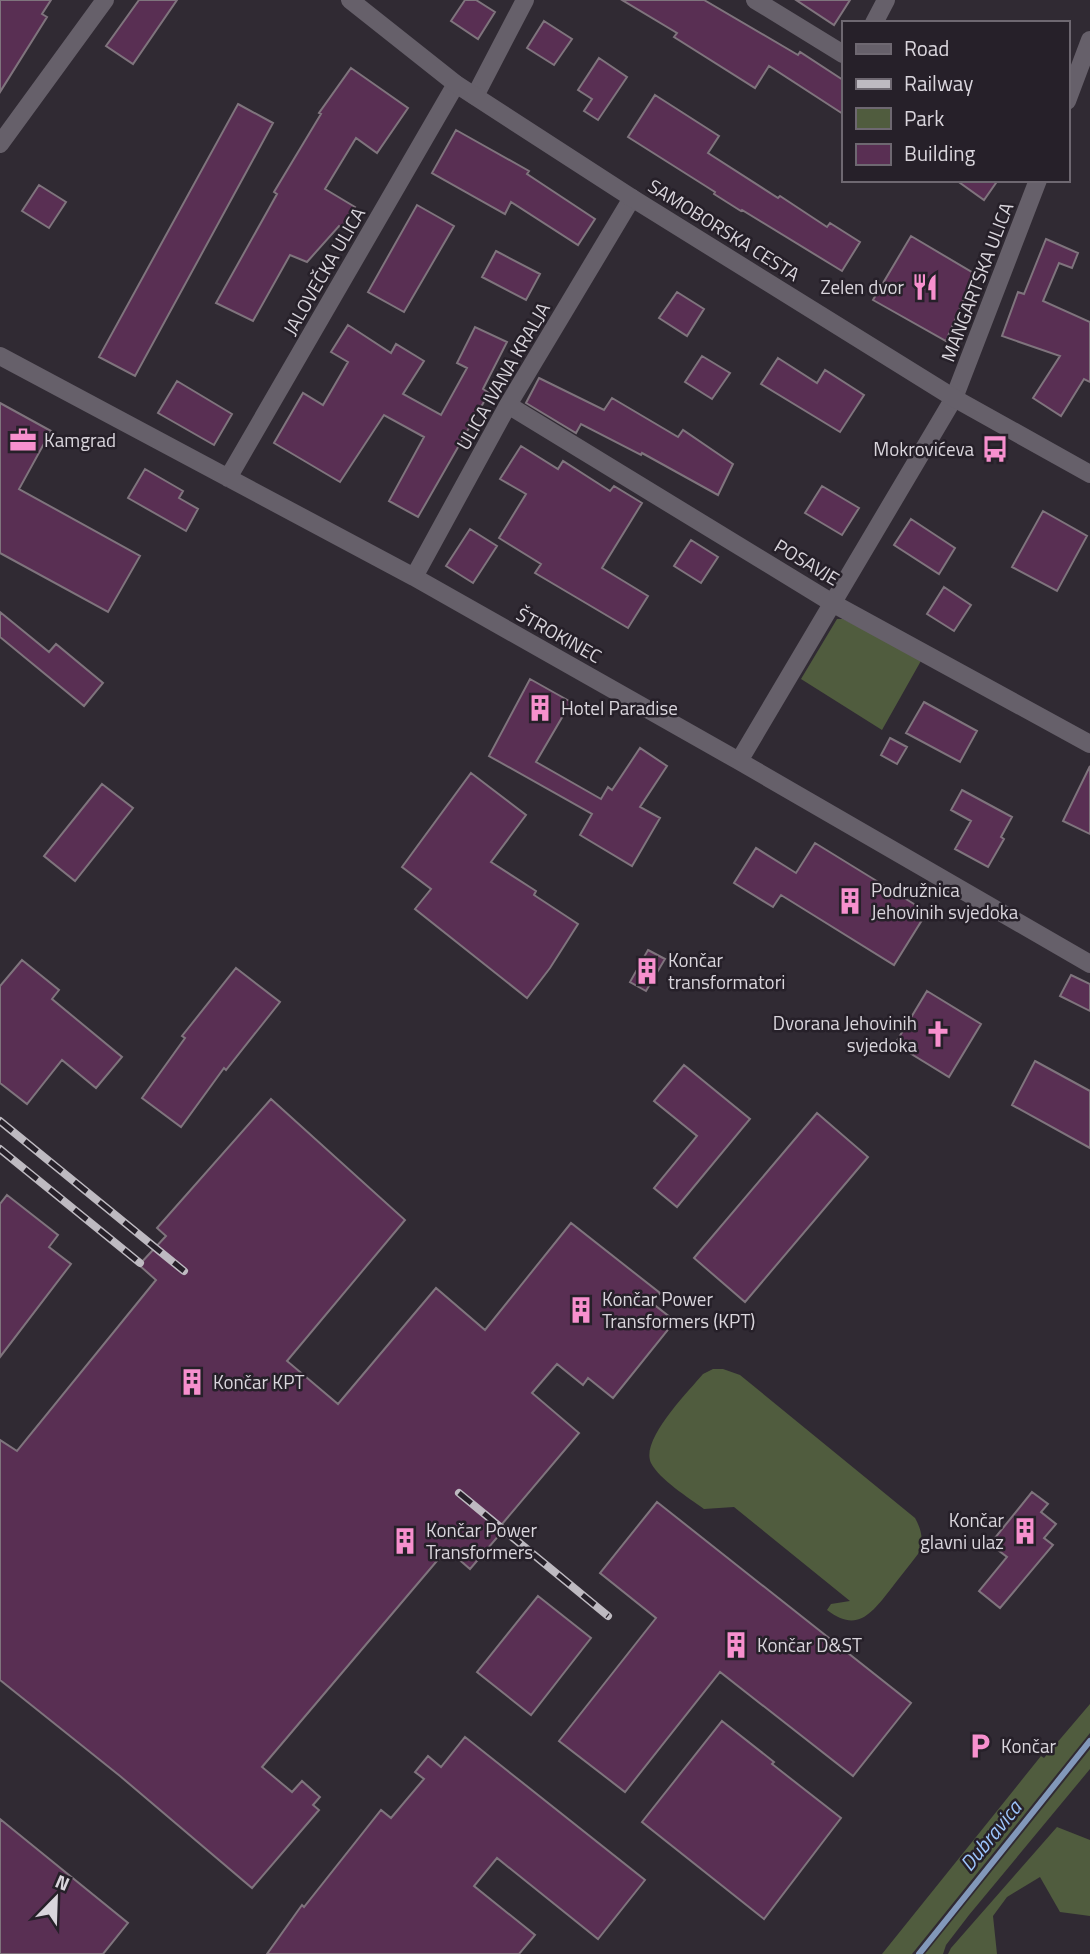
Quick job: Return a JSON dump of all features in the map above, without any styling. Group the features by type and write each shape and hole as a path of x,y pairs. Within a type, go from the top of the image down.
{"street":[{"path":"0,144 105,0"},
{"name":"SAMOBORSKA CESTA","path":"350,0 456,84 632,198 954,398 1090,474"},
{"path":"475,96 525,0"},
{"path":"755,0 842,53"},
{"path":"875,21 886,0"},
{"path":"1069,97 1090,40"},
{"name":"JALOVEČKA ULICA","path":"228,478 456,84"},
{"name":"MANGARTSKA ULICA","path":"739,761 954,398 1037,182"},
{"name":"ULICA IVANA KRALJA","path":"414,577 508,405 632,198"},
{"name":"ŠTROKINEC","path":"0,356 414,577 1090,964"},
{"name":"POSAVJE","path":"508,405 834,604 1090,744"}],"green space":[{"path":"837,619 843,619 922,659 882,730 801,679"},
{"path":"713,1369 723,1369 740,1375 915,1518 921,1536 918,1554 863,1618 847,1620 827,1610 831,1604 850,1601 734,1507 704,1509 667,1482 651,1463 649,1453 659,1429 703,1374"},
{"path":"1090,1704 1090,1733 912,1954 882,1954 1041,1756 1044,1758"},
{"path":"1090,1749 1090,1769 969,1915 946,1945 943,1954 925,1954"},
{"path":"1057,1827 1090,1840 1090,1916 1060,1912 1040,1877 1007,1897 993,1916 997,1954 948,1954 951,1948"}],"building":[{"path":"0,0 51,0 42,14 47,17 0,92"},
{"path":"139,0 177,0 133,64 106,46"},
{"path":"465,0 476,0 495,12 478,39 451,21"},
{"path":"622,0 704,0 798,55 800,52 842,79 842,113 769,66 755,88 674,37 677,33"},
{"path":"796,0 850,0 834,25"},
{"path":"544,21 572,39 554,65 527,48"},
{"path":"599,58 627,77 598,120 584,111 592,99 578,90"},
{"path":"351,68 408,108 377,153 356,138 325,189 355,207 342,228 339,226 307,262 290,255 253,321 216,303 277,194 274,192 321,114 319,113"},
{"path":"655,95 719,136 708,153 827,227 830,223 860,242 842,271 741,211 628,137"},
{"path":"238,104 273,123 135,376 99,357"},
{"path":"456,130 529,171 527,174 595,219 578,245 511,202 505,214 432,173"},
{"path":"959,182 997,182 984,200"},
{"path":"39,185 66,202 49,228 22,211"},
{"path":"417,205 454,226 404,312 368,292"},
{"name":"Zelen dvor","path":"911,236 975,274 946,341 873,300"},
{"path":"1046,239 1078,253 1072,268 1059,263 1043,301 1090,322 1090,382 1084,379 1061,416 1033,398 1060,356 1002,336 1018,292 1024,294"},
{"path":"496,251 540,274 526,300 482,277"},
{"path":"677,292 704,309 687,336 659,318"},
{"path":"348,325 391,353 396,344 424,361 403,394 441,415 467,368 457,363 475,327 507,342 483,389 489,393 418,517 389,501 424,437 384,415 340,482 274,443 303,393 323,405 348,362 331,352"},
{"path":"702,356 730,373 712,399 685,382"},
{"path":"778,358 817,383 825,370 864,395 840,432 761,384"},
{"path":"539,378 604,410 612,398 678,437 683,430 733,464 718,495 642,453 641,455 581,424 576,433 526,403"},
{"path":"177,381 232,414 214,445 158,413"},
{"path":"0,403 51,431 19,489 140,556 108,612 0,553"},
{"path":"521,446 558,469 563,461 610,491 614,486 642,503 602,568 648,596 628,628 535,573 541,564 499,538 526,494 500,479"},
{"path":"145,469 183,491 179,498 198,509 186,531 128,498"},
{"path":"822,486 859,508 842,535 805,513"},
{"path":"1043,511 1087,536 1057,591 1012,567"},
{"path":"911,519 955,548 939,574 894,545"},
{"path":"470,529 497,546 473,583 446,566"},
{"path":"691,540 718,557 701,583 674,566"},
{"path":"944,587 971,605 954,631 927,614"},
{"path":"0,612 49,652 56,644 103,683 84,706 0,637"},
{"path":"530,679 571,702 536,762 601,799 608,787 612,790 640,748 667,766 640,807 660,818 632,866 580,835 592,814 489,756"},
{"path":"924,702 977,731 960,762 906,733"},
{"path":"890,738 907,747 897,764 881,755"},
{"path":"1090,766 1090,834 1063,821"},
{"path":"471,773 526,815 491,862 536,891 534,895 578,924 527,998 415,909 431,889 402,867"},
{"path":"102,784 133,808 75,881 44,856"},
{"path":"962,790 1012,817 1001,837 1004,839 988,867 955,849 971,821 951,810"},
{"name":"Podružnica Jehovinih svjedoka","path":"815,843 927,912 894,965 781,895 773,907 734,883 756,848 796,873"},
{"name":"Končar transformatori","path":"648,950 665,959 646,991 630,982"},
{"path":"22,960 59,990 52,999 122,1057 96,1088 62,1060 27,1104 0,1083 0,986"},
{"path":"236,968 280,1002 226,1070 224,1068 181,1127 142,1098 185,1038 182,1036"},
{"path":"1071,975 1090,984 1090,1011 1060,996"},
{"name":"Dvorana Jehovinih svjedoka","path":"927,991 981,1024 949,1077 895,1044"},
{"path":"1035,1061 1090,1091 1090,1148 1012,1105"},
{"path":"684,1065 750,1119 677,1207 654,1188 697,1136 654,1101"},
{"path":"271,1099 405,1220 287,1361 338,1404 436,1288 485,1330 571,1223 660,1293 652,1303 675,1321 613,1398 588,1378 583,1385 557,1364 532,1393 579,1433 497,1530 501,1533 470,1569 447,1549 262,1767 292,1792 302,1781 320,1797 313,1805 319,1810 252,1888 120,1776 0,1680 0,1440 17,1451 156,1280 139,1265 166,1236 157,1228"},
{"path":"817,1113 868,1157 745,1302 694,1258"},
{"path":"7,1195 58,1235 49,1247 71,1264 0,1357 0,1204"},
{"name":"Končar glavni ulaz","path":"1032,1492 1048,1504 1041,1512 1056,1524 1044,1538 1053,1545 1000,1608 979,1591 1007,1557 990,1544"},
{"name":"Končar D&ST","path":"657,1502 911,1703 853,1776 720,1672 625,1792 559,1741 656,1618 600,1573"},
{"path":"538,1596 591,1638 531,1715 477,1672"},
{"path":"722,1721 841,1818 764,1919 642,1822"},
{"path":"465,1737 645,1880 598,1939 497,1858 474,1886 535,1935 519,1954 267,1954 302,1905 304,1907 381,1810 391,1818 424,1779 415,1772 428,1756 441,1767"},
{"path":"0,1819 128,1923 103,1954 0,1954"}],"waterway":[{"name":"Dubravica","path":"919,1954 1090,1741"}],"railway":[{"path":"0,1121 184,1271"},
{"path":"0,1149 140,1263"},
{"path":"459,1493 608,1616"}],"place":[{"name":"Zelen dvor","path":"925,287"},
{"name":"Kamgrad","path":"23,440"},
{"name":"Mokrovićeva","path":"995,449"},
{"name":"Hotel Paradise","path":"540,708"},
{"name":"Podružnica Jehovinih svjedoka","path":"850,901"},
{"name":"Končar transformatori","path":"647,971"},
{"name":"Dvorana Jehovinih svjedoka","path":"938,1034"},
{"name":"Končar Power Transformers (KPT)","path":"581,1310"},
{"name":"Končar KPT","path":"192,1382"},
{"name":"Končar glavni ulaz","path":"1025,1531"},
{"name":"Končar Power Transformers","path":"405,1541"},
{"name":"Končar D&ST","path":"736,1645"},
{"name":"Končar","path":"980,1746"}]}
